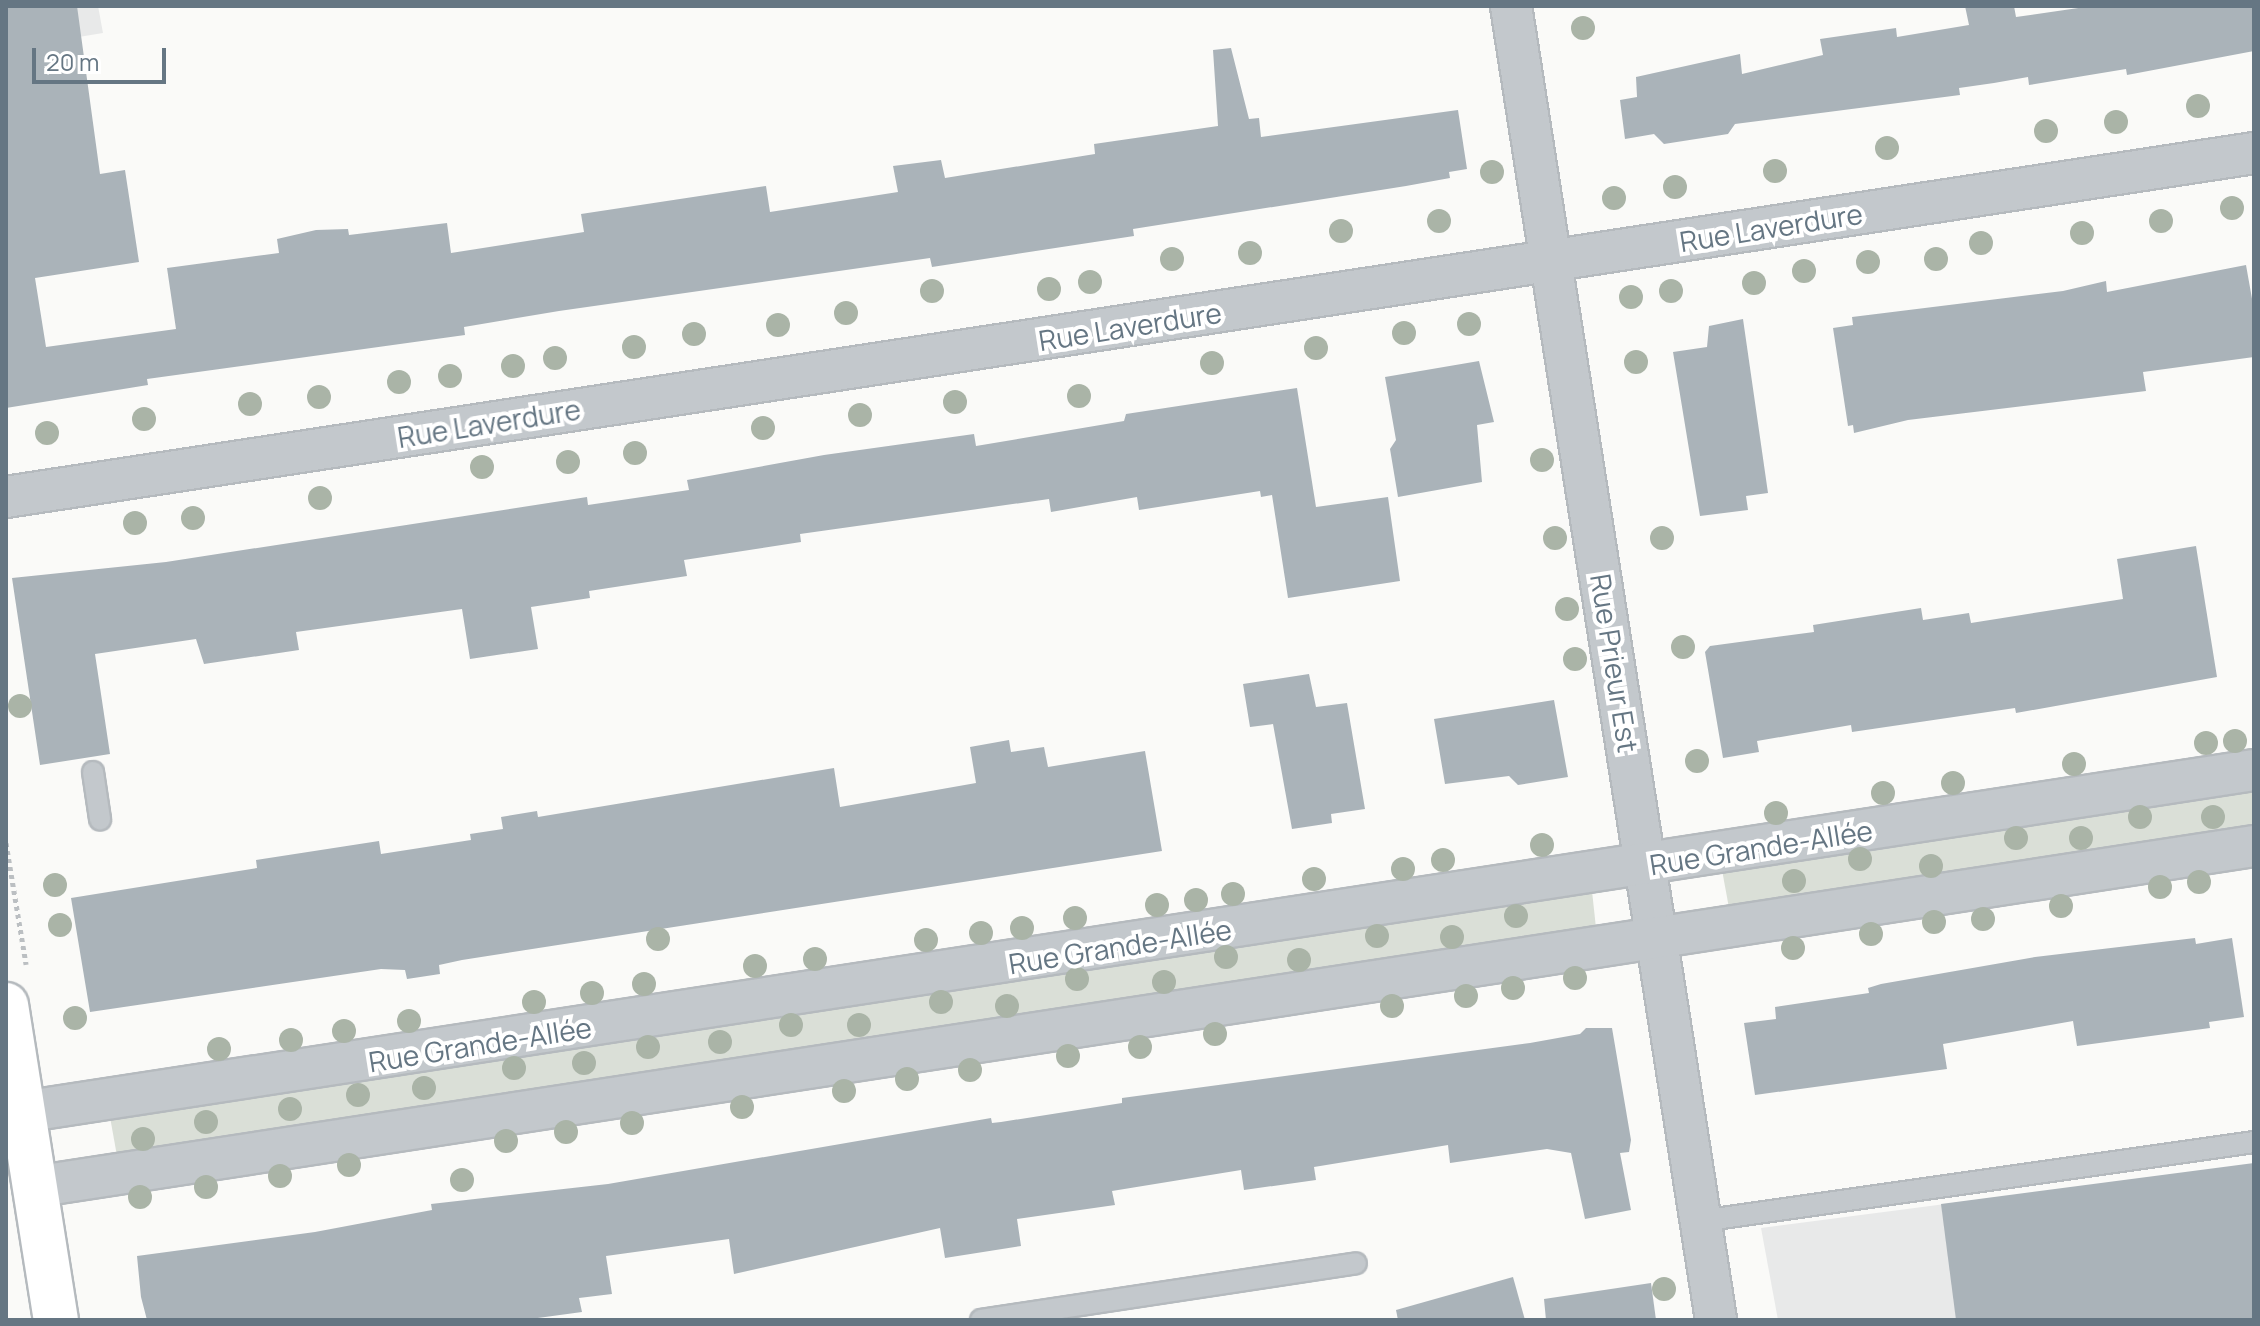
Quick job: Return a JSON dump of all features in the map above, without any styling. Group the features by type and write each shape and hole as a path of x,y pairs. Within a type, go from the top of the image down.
{"main road":[{"path":"6,1005 20,1174 56,1320"}],"street":[{"name":"Rue Prieur Est","path":"1511,6 1716,1320"},
{"name":"Rue Laverdure","path":"6,497 2254,153"},
{"name":"Rue Grande-Allée","path":"14,1128 2254,770"},
{"path":"20,1174 1658,938 2254,846"}],"lane":[{"path":"93,772 100,819"},
{"path":"1701,1221 2254,1142"},
{"path":"981,1320 1356,1263"}],"shaded area":[{"path":"6,6 98,6 103,33 6,49"},
{"path":"2254,788 2254,827 1729,908 1722,870"},
{"path":"1592,891 1596,928 117,1156 110,1117"},
{"path":"2254,1164 2254,1320 1778,1320 1761,1228"}],"building":[{"path":"6,6 77,6 100,174 125,170 139,262 35,278 46,347 176,329 167,268 279,253 277,239 316,230 348,229 349,235 447,223 451,253 584,232 581,214 766,186 770,212 898,192 893,166 941,160 945,178 1095,154 1094,144 1218,126 1213,50 1231,48 1249,119 1259,118 1261,137 1458,110 1467,169 1449,172 1450,178 1406,186 1133,229 1134,236 932,267 930,258 559,311 464,327 465,335 147,379 148,385 6,408"},
{"path":"1965,6 2014,6 2016,17 2092,6 2254,6 2254,51 2127,75 2126,69 2029,85 2028,77 1959,88 1960,95 1735,124 1728,134 1664,144 1654,134 1625,139 1620,100 1637,97 1636,77 1740,54 1742,74 1823,55 1820,39 1896,28 1897,37 1969,25"},
{"path":"2246,265 2254,310 2254,357 2143,372 2146,391 1908,420 1854,433 1853,425 1848,426 1833,328 1853,325 1852,317 2063,291 2106,281 2107,292"},
{"path":"1743,319 1768,493 1746,496 1748,510 1700,516 1673,352 1707,347 1709,326"},
{"path":"1479,361 1494,422 1477,425 1482,482 1398,497 1390,449 1396,440 1385,377"},
{"path":"1297,388 1316,507 1388,497 1400,581 1288,598 1272,495 1261,497 1260,491 1139,510 1137,497 1051,512 1049,499 800,534 801,542 684,560 687,576 589,591 590,598 531,607 538,649 470,659 462,609 296,632 299,650 204,664 196,639 95,654 110,754 40,765 12,578 166,562 587,497 588,505 689,490 687,480 824,455 974,434 976,446 1124,421 1126,414"},
{"path":"2196,546 2217,677 2016,713 2015,708 1852,732 1851,725 1757,741 1759,752 1723,758 1705,652 1710,646 1814,632 1813,625 1921,608 1923,620 1969,613 1971,623 2123,599 2117,559"},
{"path":"1309,674 1316,707 1347,703 1365,809 1331,814 1332,823 1292,829 1273,724 1250,727 1243,684"},
{"path":"1554,700 1568,777 1518,785 1509,776 1445,784 1434,719"},
{"path":"1009,740 1011,752 1044,747 1048,767 1145,751 1162,851 462,960 439,965 440,974 407,979 405,970 381,969 90,1012 71,898 257,868 256,860 379,841 381,854 471,840 470,834 503,829 501,817 537,811 538,817 834,768 840,807 976,783 970,747"},
{"path":"2195,938 2196,944 2232,938 2244,1017 2209,1022 2210,1028 2077,1046 2073,1021 1943,1044 1947,1069 1755,1095 1744,1023 1776,1019 1775,1007 1869,993 1868,988 1881,984 2035,957"},
{"path":"1586,1028 1612,1028 1631,1140 1629,1152 1620,1153 1631,1210 1585,1219 1571,1153 1547,1149 1450,1163 1448,1145 1314,1167 1316,1180 1244,1190 1241,1170 1112,1191 1115,1205 1017,1219 1021,1246 945,1258 940,1228 734,1274 729,1239 606,1256 612,1294 579,1298 582,1312 523,1320 147,1320 141,1297 137,1256 315,1232 432,1210 431,1204 608,1184 991,1118 992,1123 1001,1122 1122,1103 1122,1098 1530,1043 1580,1034"},
{"path":"2254,1163 2254,1320 1956,1320 1941,1204"},
{"path":"1513,1277 1525,1320 1398,1320 1396,1310"},
{"path":"1651,1283 1656,1320 1546,1320 1544,1299"}]}
